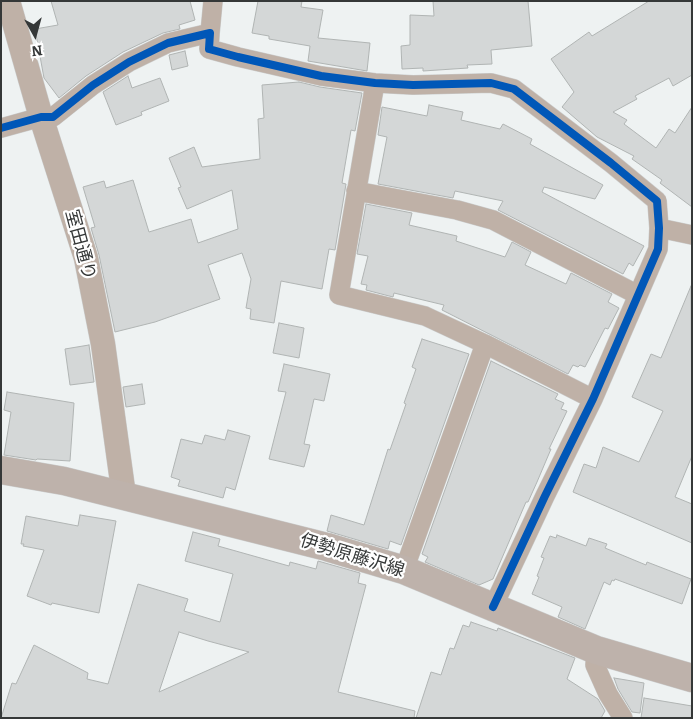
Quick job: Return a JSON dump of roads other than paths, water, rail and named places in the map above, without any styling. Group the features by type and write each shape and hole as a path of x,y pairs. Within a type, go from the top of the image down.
{"main road":[{"name":"伊勢原藤沢線","path":"1,470 64,481 327,547 404,570 596,650 692,678"}],"street":[{"name":"室田通り","path":"8,1 41,117 86,258 104,344 124,496"},
{"path":"213,1 209,49 238,58 321,76 374,83 413,85 491,83 514,89 611,163 657,201 658,250 593,399 493,607"},
{"path":"1,128 41,117 52,116 93,85 129,62 168,43 210,33"},
{"path":"374,83 339,295 425,316 593,399"},
{"path":"356,191 457,210 493,220 638,294"},
{"path":"659,228 692,235"},
{"path":"404,570 484,344"},
{"path":"596,650 595,665 608,694 623,718"}]}
